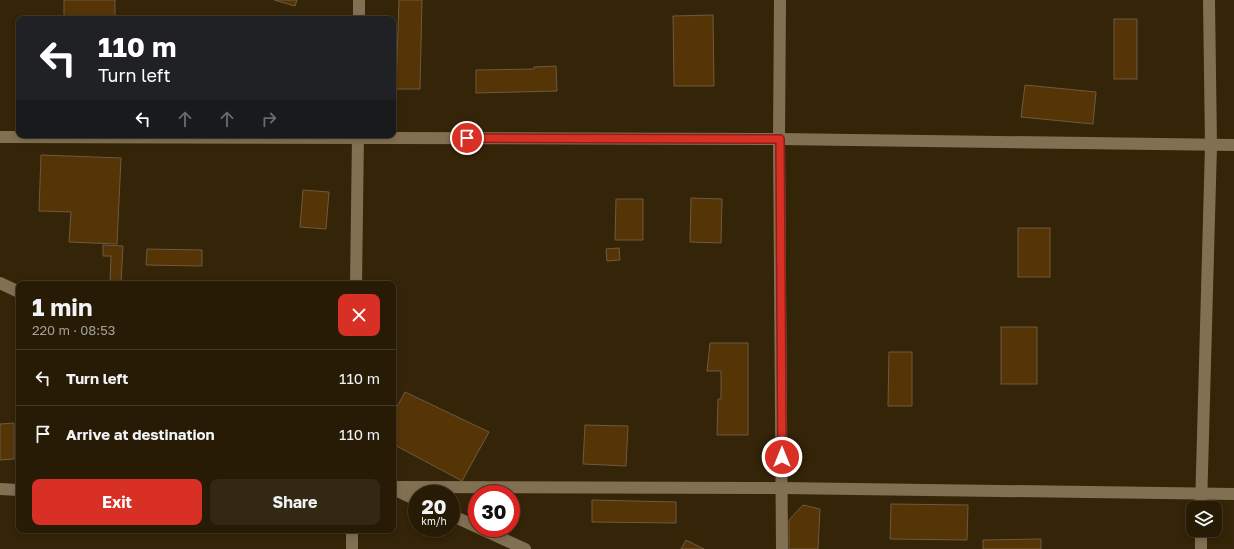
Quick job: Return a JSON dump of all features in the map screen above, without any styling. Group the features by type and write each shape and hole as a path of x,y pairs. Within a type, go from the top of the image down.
{"street":[{"path":"359,0 359,16"},
{"path":"780,0 782,549"},
{"path":"1201,501 1211,146 1209,0"},
{"path":"396,136 780,139 1211,146 1234,145"},
{"path":"0,137 16,137"},
{"path":"356,281 358,138"},
{"path":"0,283 16,291"},
{"path":"396,488 782,488 1234,494"},
{"path":"0,489 16,490"},
{"path":"396,490 408,496"},
{"path":"352,533 352,549"},
{"path":"498,537 525,549"},
{"path":"1201,537 1201,549"}],"building":[{"path":"64,0 115,0 115,16 64,16"},
{"path":"274,0 297,0 295,6"},
{"path":"399,0 422,0 420,89 396,89"},
{"path":"713,15 714,86 674,86 673,16"},
{"path":"1114,19 1137,19 1137,79 1114,79"},
{"path":"556,66 557,91 476,93 476,70 534,69 534,67"},
{"path":"1025,85 1096,92 1093,124 1021,117"},
{"path":"41,155 121,158 117,244 69,242 71,212 39,211"},
{"path":"303,190 329,192 326,229 300,227"},
{"path":"691,198 722,199 721,243 690,242"},
{"path":"616,199 643,199 643,240 615,240"},
{"path":"1018,228 1050,228 1050,277 1018,277"},
{"path":"103,245 123,246 121,281 110,281 111,256 103,256"},
{"path":"619,248 620,260 607,261 606,249"},
{"path":"147,249 202,250 202,266 146,265"},
{"path":"1001,327 1037,327 1037,384 1001,384"},
{"path":"710,343 748,343 748,435 717,435 718,399 721,399 721,371 707,371"},
{"path":"889,352 912,352 912,406 888,406"},
{"path":"405,392 489,432 462,481 396,446 396,408"},
{"path":"14,423 14,459 0,460 0,424"},
{"path":"585,425 628,426 626,466 583,464"},
{"path":"592,500 676,502 676,523 592,522"},
{"path":"891,504 968,505 967,540 890,539"},
{"path":"803,505 820,509 818,549 789,549 789,520"},
{"path":"1041,539 1041,549 983,549 983,540"},
{"path":"686,540 704,549 681,549"}],"route":[{"path":"467,138 780,139 782,457"}]}
